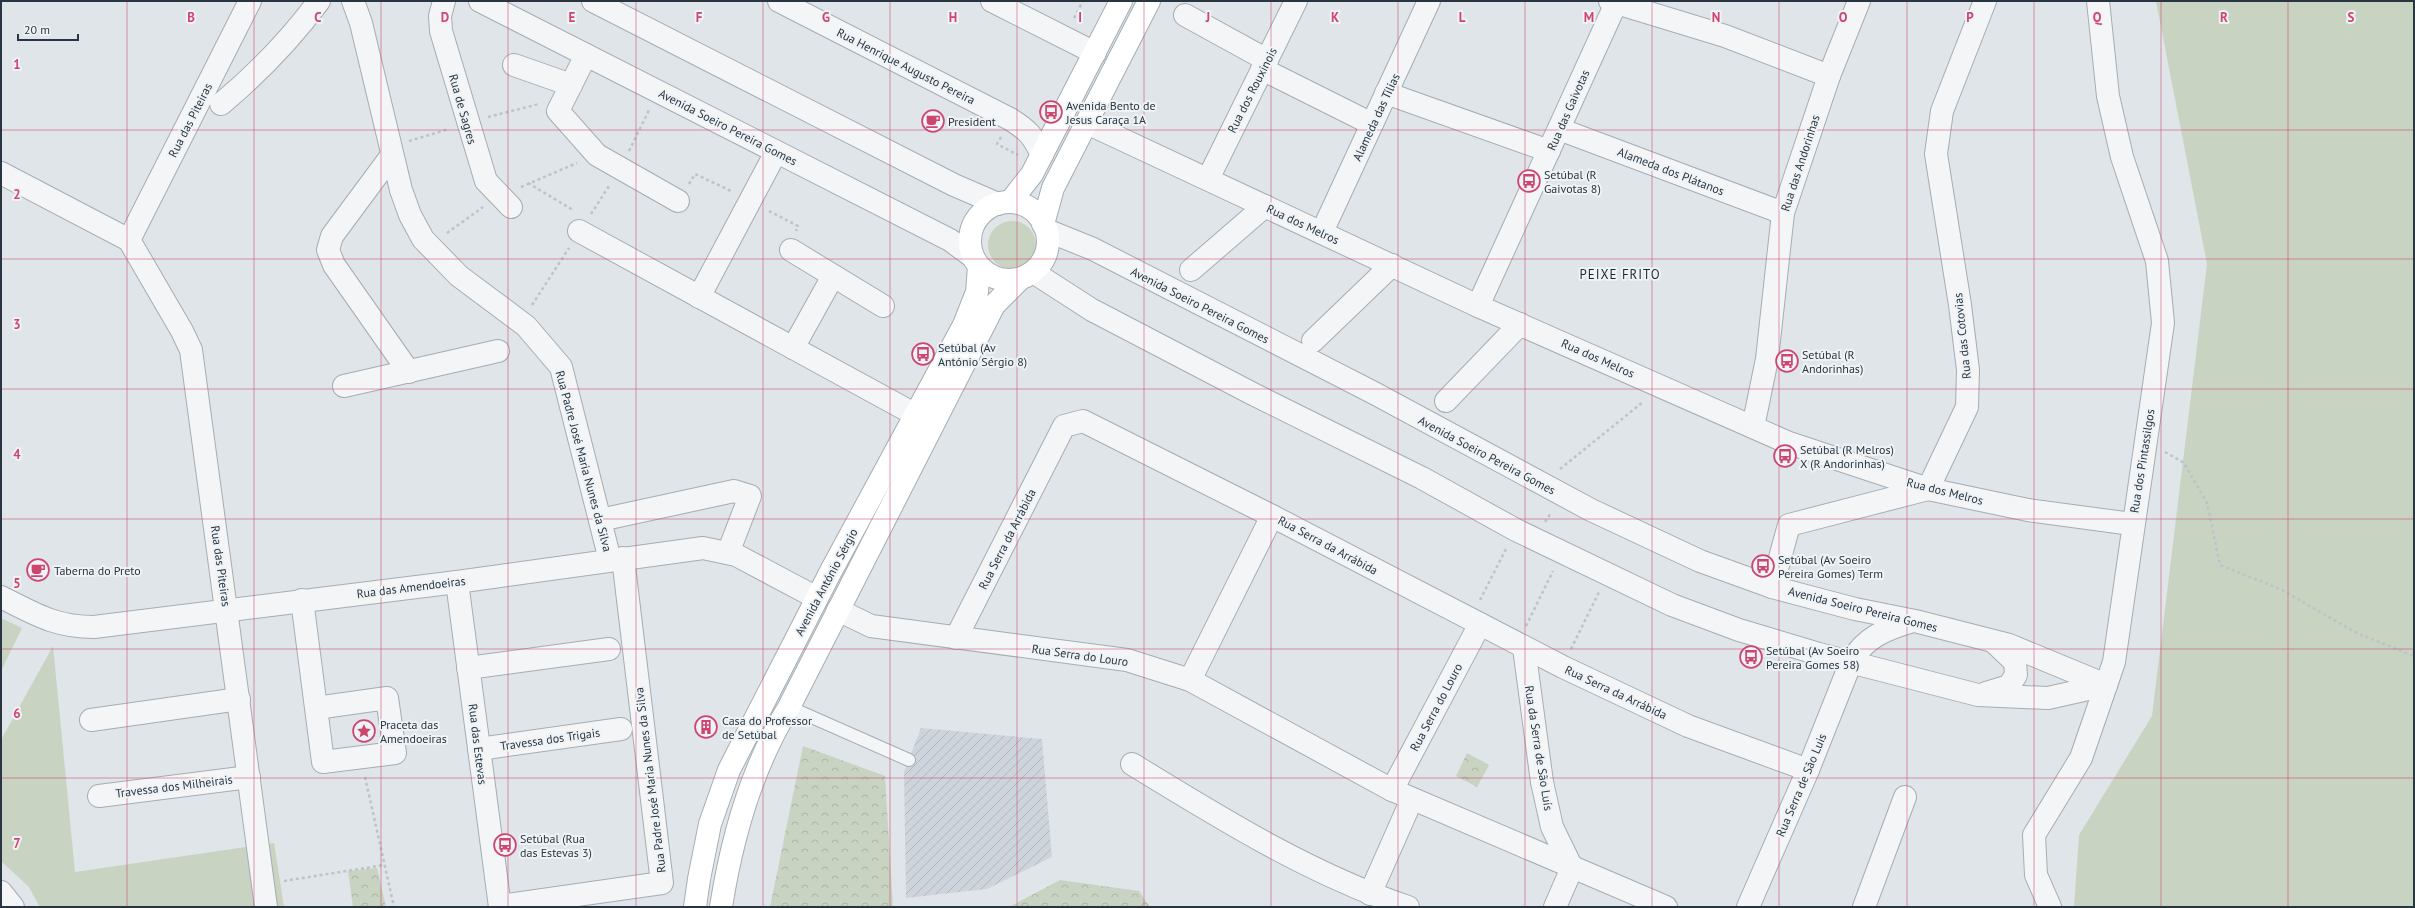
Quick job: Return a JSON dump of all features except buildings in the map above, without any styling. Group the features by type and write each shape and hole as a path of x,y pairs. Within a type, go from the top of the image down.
{"main road":[{"path":"976,262 970,244 971,231 977,219 986,210 1004,203 1032,174 1121,1"},
{"path":"1026,276 1041,263 1046,252 1045,227 1053,188 1149,1"},
{"name":"Avenida Soeiro Pereira Gomes","path":"1004,203 1023,205 1035,213 1045,227"},
{"name":"Avenida Soeiro Pereira Gomes","path":"976,262 991,276 1005,280 1026,276"},
{"name":"Avenida António Sérgio","path":"696,907 699,879 710,824 728,770 817,598 964,325 977,292 976,262"},
{"name":"Avenida António Sérgio","path":"721,907 734,838 745,804 771,737 789,707 994,304 1026,276"}],"street":[{"name":"Rua das Piteiras","path":"250,1 129,240 182,331 191,350 266,907"},
{"path":"221,104 258,73 288,40 318,1"},
{"name":"Rua Padre José Maria Nunes da Silva","path":"353,1 361,23 400,190 410,215 423,239 459,276 521,322 561,367 600,520 617,559 662,883 500,907"},
{"name":"Rua Padre José Maria Nunes da Silva","path":"361,23 364,1"},
{"name":"Rua de Sagres","path":"444,1 440,16 441,31 483,174 486,182 512,207"},
{"name":"Avenida Soeiro Pereira Gomes","path":"480,1 950,240 976,262"},
{"name":"Avenida Soeiro Pereira Gomes","path":"593,1 954,185 1004,203"},
{"name":"Rua Henrique Augusto Pereira","path":"779,1 1010,120 1027,130 1033,136 1042,155"},
{"path":"992,1 1095,53"},
{"name":"Rua dos Rouxinois","path":"1208,179 1296,1"},
{"name":"Alameda das Tílias","path":"1322,232 1429,1"},
{"name":"Rua das Andorinhas","path":"1753,427 1767,359 1783,213 1829,76 1859,1"},
{"name":"Rua das Cotovias","path":"1928,488 1967,407 1968,370 1958,290 1936,154 1942,111 1985,1"},
{"name":"Rua dos Pintassilgos","path":"2050,907 2036,875 2034,835 2081,758 2114,662 2132,524 2163,323 2156,261 2122,157 2108,96 2098,1"},
{"path":"1615,2 1725,36 1829,76"},
{"name":"Rua das Gaivotas","path":"1478,306 1615,2"},
{"path":"1185,15 1265,65 1372,124"},
{"path":"586,55 558,111 597,155 678,201"},
{"path":"514,65 571,85"},
{"path":"1386,93 1549,151"},
{"name":"Rua dos Melros","path":"1087,123 1478,306 1788,443 1928,488 2028,510 2132,524"},
{"name":"Alameda dos Plátanos","path":"1559,129 1783,213"},
{"path":"699,297 776,152"},
{"path":"392,155 332,236 328,250 334,265 409,372"},
{"path":"1,174 129,240"},
{"path":"1191,270 1265,206"},
{"path":"584,225 699,297 916,415"},
{"name":"Avenida Soeiro Pereira Gomes","path":"1045,227 1093,249 1374,393 1591,510 1700,561 1772,586 1855,609 1915,621 2009,645 2106,685"},
{"path":"791,250 883,306"},
{"path":"1313,340 1392,266"},
{"path":"793,348 834,276"},
{"path":"1026,276 1238,387 1422,478 1516,530 1672,605 1739,630 1851,662 1978,695 2048,698 2106,685"},
{"path":"1446,401 1520,324"},
{"path":"344,386 498,351"},
{"name":"Rua Serra da Arrábida","path":"956,638 1064,426 1083,421 1272,516 1563,667 1688,726 1808,770"},
{"path":"1772,586 1789,525 1854,510 1928,488"},
{"path":"600,520 734,491 750,496 728,553"},
{"path":"1190,680 1272,516"},
{"name":"Rua das Amendoeiras","path":"1,597 49,621 71,627 94,627 302,600 457,582 703,548 736,555 817,598"},
{"name":"Rua das Estevas","path":"457,582 500,907"},
{"path":"302,600 316,708 323,762 394,753 387,698 316,708"},
{"name":"Rua Serra do Louro","path":"838,610 871,626 1127,660 1190,680 1392,790 1412,799"},
{"name":"Rua Serra de São Luis","path":"1748,907 1808,770 1858,648 1869,639 1886,629 1915,621"},
{"name":"Rua Serra do Louro","path":"1392,790 1480,624"},
{"name":"Avenida Soeiro Pereira Gomes","path":"1978,695 2009,686 2016,675 2015,662 1993,641"},
{"name":"Rua da Serra de São Luís","path":"1524,648 1542,782 1552,827 1572,868"},
{"path":"468,668 609,649"},
{"path":"91,720 239,698"},
{"name":"Travessa dos Trigais","path":"479,749 621,729"},
{"path":"1132,764 1234,826 1370,894 1408,907"},
{"name":"Travessa dos Milheirais","path":"98,796 249,776"},
{"path":"1864,907 1905,797"},
{"path":"1370,894 1412,799 1666,907"},
{"path":"1555,907 1572,868"},
{"path":"1,892 13,907"}],"lane":[{"path":"789,707 909,760"}],"path":[{"path":"1073,21 1083,1"},
{"path":"521,322 620,168 658,92"},
{"path":"528,183 584,225"},
{"path":"1620,422 1642,403"},
{"path":"2145,440 2184,463 2207,503 2220,565 2280,589 2357,633 2414,656"},
{"path":"1480,624 1478,605 1510,542"},
{"path":"1563,667 1608,574"},
{"path":"360,757 394,907"},
{"path":"262,884 384,865"}],"shaded area":[{"path":"921,728 1042,739 1052,857 987,889 906,898 904,772"}],"green space":[{"path":"2156,1 2414,1 2414,907 2074,907 2079,835 2152,716 2207,264"},
{"path":"1007,221 1017,221 1029,228 1036,240 1036,250 1029,262 1017,269 1007,269 999,265 992,258 988,250 988,240 992,232 999,225"},
{"path":"1,618 22,628 1,671"},
{"path":"53,646 75,872 274,843 284,907 40,907 29,887 1,861 1,740"},
{"path":"803,746 885,776 893,907 770,907"},
{"path":"1467,753 1489,765 1477,787 1456,776"},
{"path":"377,868 386,907 353,907 348,871"},
{"path":"1060,880 1139,891 1150,907 1009,907"}],"place":[{"name":"Avenida Bento de Jesus Caraça 1A","path":"1051,112"},
{"name":"President","path":"933,121"},
{"name":"Setúbal (R Gaivotas 8)","path":"1529,181"},
{"name":"Setúbal (Av António Sérgio 8)","path":"923,354"},
{"name":"Setúbal (R Andorinhas)","path":"1787,361"},
{"name":"Setúbal (R Melros) X (R Andorinhas)","path":"1785,456"},
{"name":"Setúbal (Av Soeiro Pereira Gomes) Term","path":"1763,566"},
{"name":"Taberna do Preto","path":"38,570"},
{"name":"Setúbal (Av Soeiro Pereira Gomes 58)","path":"1751,657"},
{"name":"Casa do Professor de Setúbal","path":"706,727"},
{"name":"Praceta das Amendoeiras","path":"364,731"},
{"name":"Setúbal (Rua das Estevas 3)","path":"505,845"}],"district":[{"name":"PEIXE FRITO","path":"1620,274"}]}
